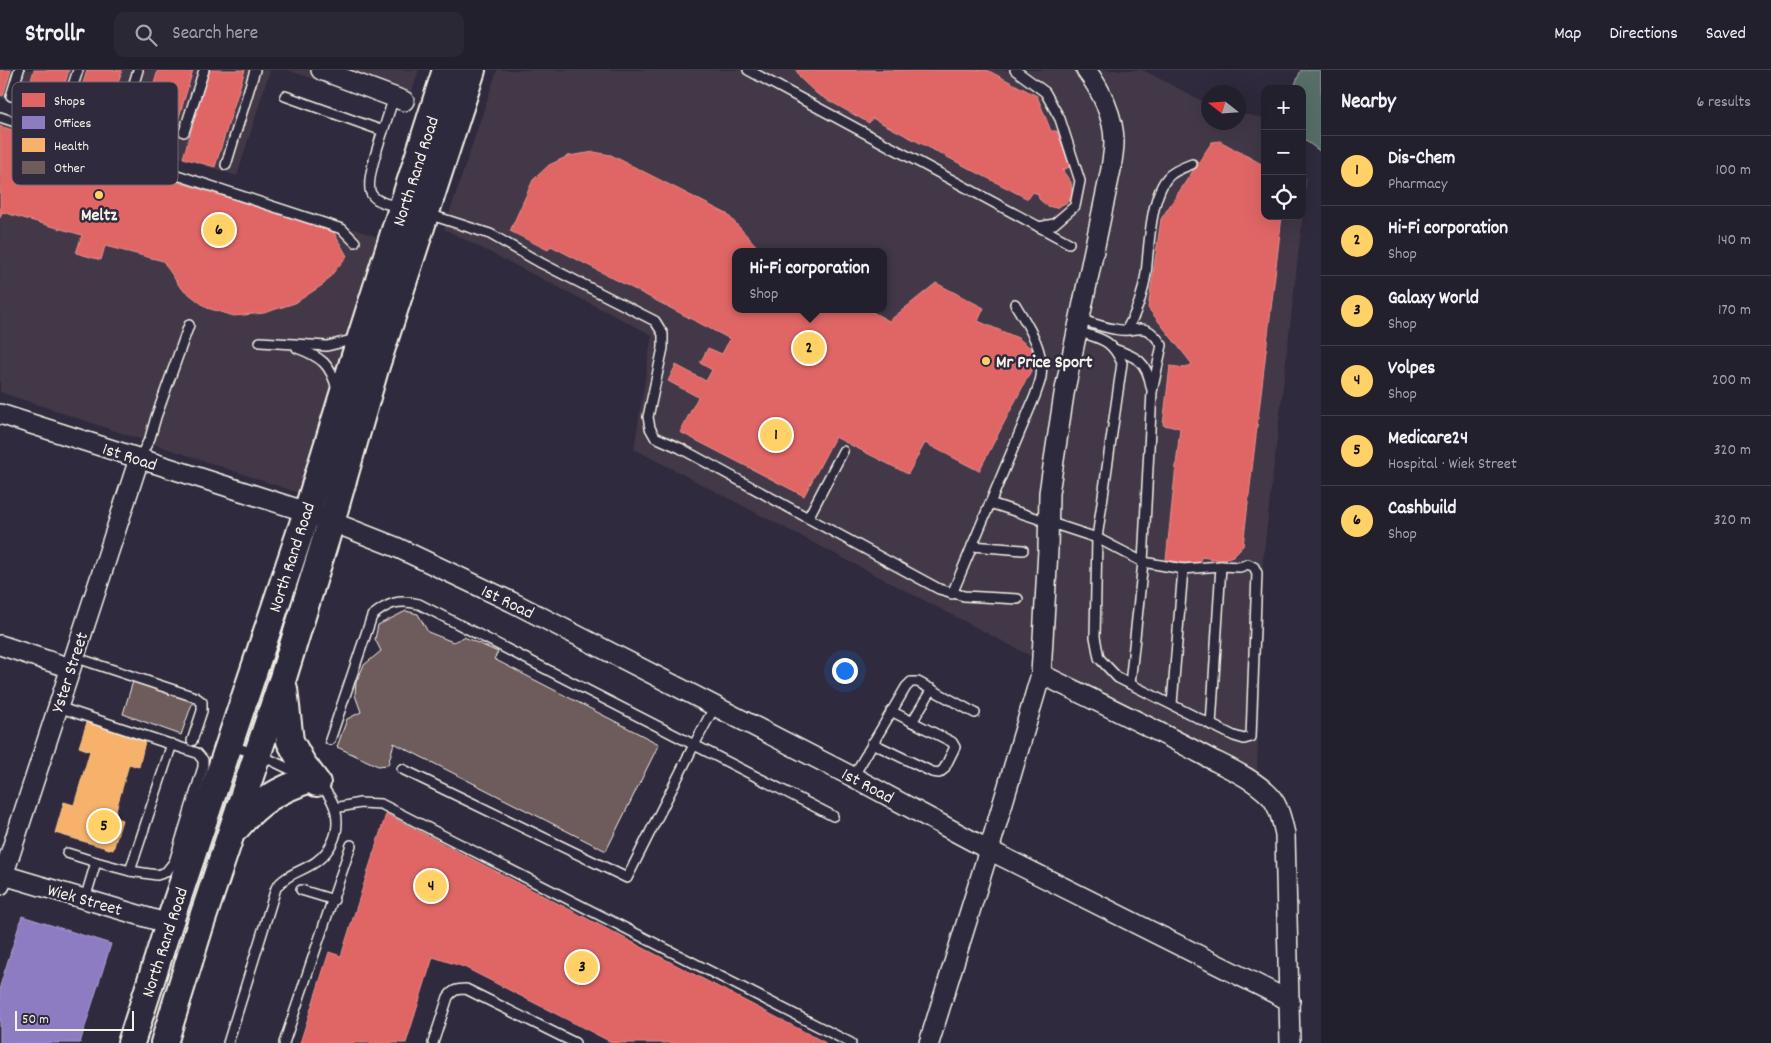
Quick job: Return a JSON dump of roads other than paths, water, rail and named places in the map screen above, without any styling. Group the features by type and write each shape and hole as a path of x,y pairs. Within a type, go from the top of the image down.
{"main road":[{"name":"North Rand Road","path":"164,1043 200,926 282,681 332,522 375,369 446,70"},
{"name":"North Rand Road","path":"132,1043 169,924 307,512 361,337 472,70"},
{"path":"232,832 263,800 278,791 313,781 290,741 282,681"}],"street":[{"path":"929,1043 1041,674 1049,493 1078,325 1111,169 1114,141 1107,110 1094,80 1086,70"},
{"path":"327,71 399,99"},
{"name":"1st Road","path":"0,414 307,512 396,547 512,602 853,777 989,850 1290,1001"},
{"name":"Yster Street","path":"1,878 139,459"},
{"path":"0,645 72,662"},
{"path":"1041,674 1142,723 1237,773 1263,789 1272,798 1279,812 1285,834 1290,1043"},
{"name":"Wiek Street","path":"1,878 85,899 169,924"}],"lane":[{"path":"15,82 19,70"},
{"path":"74,82 78,70"},
{"path":"134,82 138,70"},
{"path":"184,132 204,70"},
{"path":"226,166 255,70"},
{"path":"748,70 1069,243"},
{"path":"1015,70 1045,92 1060,119 1080,181 1075,206 1054,224 1039,227"},
{"path":"285,96 383,130"},
{"path":"399,99 383,130 371,175 370,190 372,196 380,202 490,234 541,263 655,322 663,334 663,348 648,417 650,428 655,437 680,448 938,589 952,594 1018,599"},
{"path":"0,117 12,121"},
{"path":"1127,329 1137,313 1145,276 1151,224 1162,186 1168,176 1192,164"},
{"path":"178,175 342,229 355,242"},
{"path":"952,594 1035,396 1041,377 1041,358 1036,342 1015,304"},
{"path":"139,459 150,438 189,325"},
{"path":"1078,325 1116,330 1144,329 1150,331 1162,345 1152,392 1143,562 1130,684"},
{"path":"990,503 1097,538 1143,562 1183,569 1248,564 1254,567 1257,572 1251,737 1244,739 1118,678 1099,658 1095,637 1097,538 1122,363 1108,342 1078,325"},
{"path":"260,342 327,346 361,337"},
{"path":"288,344 317,356 324,361 335,382 340,404"},
{"path":"1114,349 1135,356 1143,365 1149,373 1152,392"},
{"path":"808,518 843,451"},
{"path":"972,546 1023,550"},
{"path":"1211,724 1221,566"},
{"path":"1172,704 1183,569"},
{"path":"330,740 372,616 386,606 407,601 419,604 832,816"},
{"path":"72,662 195,697 202,702 202,711 192,741"},
{"path":"853,777 891,711 911,682 918,682 975,713"},
{"path":"912,722 932,689"},
{"path":"402,769 628,878 694,745 716,706"},
{"path":"58,707 197,753 203,760 203,767 174,862 166,872 157,875 130,871 67,853"},
{"path":"872,743 932,772 939,773 944,769 953,753 954,747 952,742 891,711"},
{"path":"130,871 172,744"},
{"path":"228,1043 276,888 281,880 303,870 318,860 327,850 337,826 338,816 324,789 313,781 258,754 229,746"},
{"path":"335,808 360,803 381,804 851,1043"},
{"path":"284,1043 334,900 351,845"},
{"path":"85,899 96,862"},
{"path":"301,890 334,900"},
{"path":"433,1043 448,997 452,991 459,989 466,989 575,1043"}],"place":[{"name":"Meltz","path":"99,195"},
{"name":"Cashbuild","path":"219,230"},
{"name":"Hi-Fi corporation","path":"809,348"},
{"name":"Mr Price Sport","path":"986,361"},
{"name":"Dis-Chem","path":"776,435"},
{"name":"Medicare24","path":"104,826"},
{"name":"Volpes","path":"431,886"},
{"name":"Galaxy World","path":"582,967"}]}
